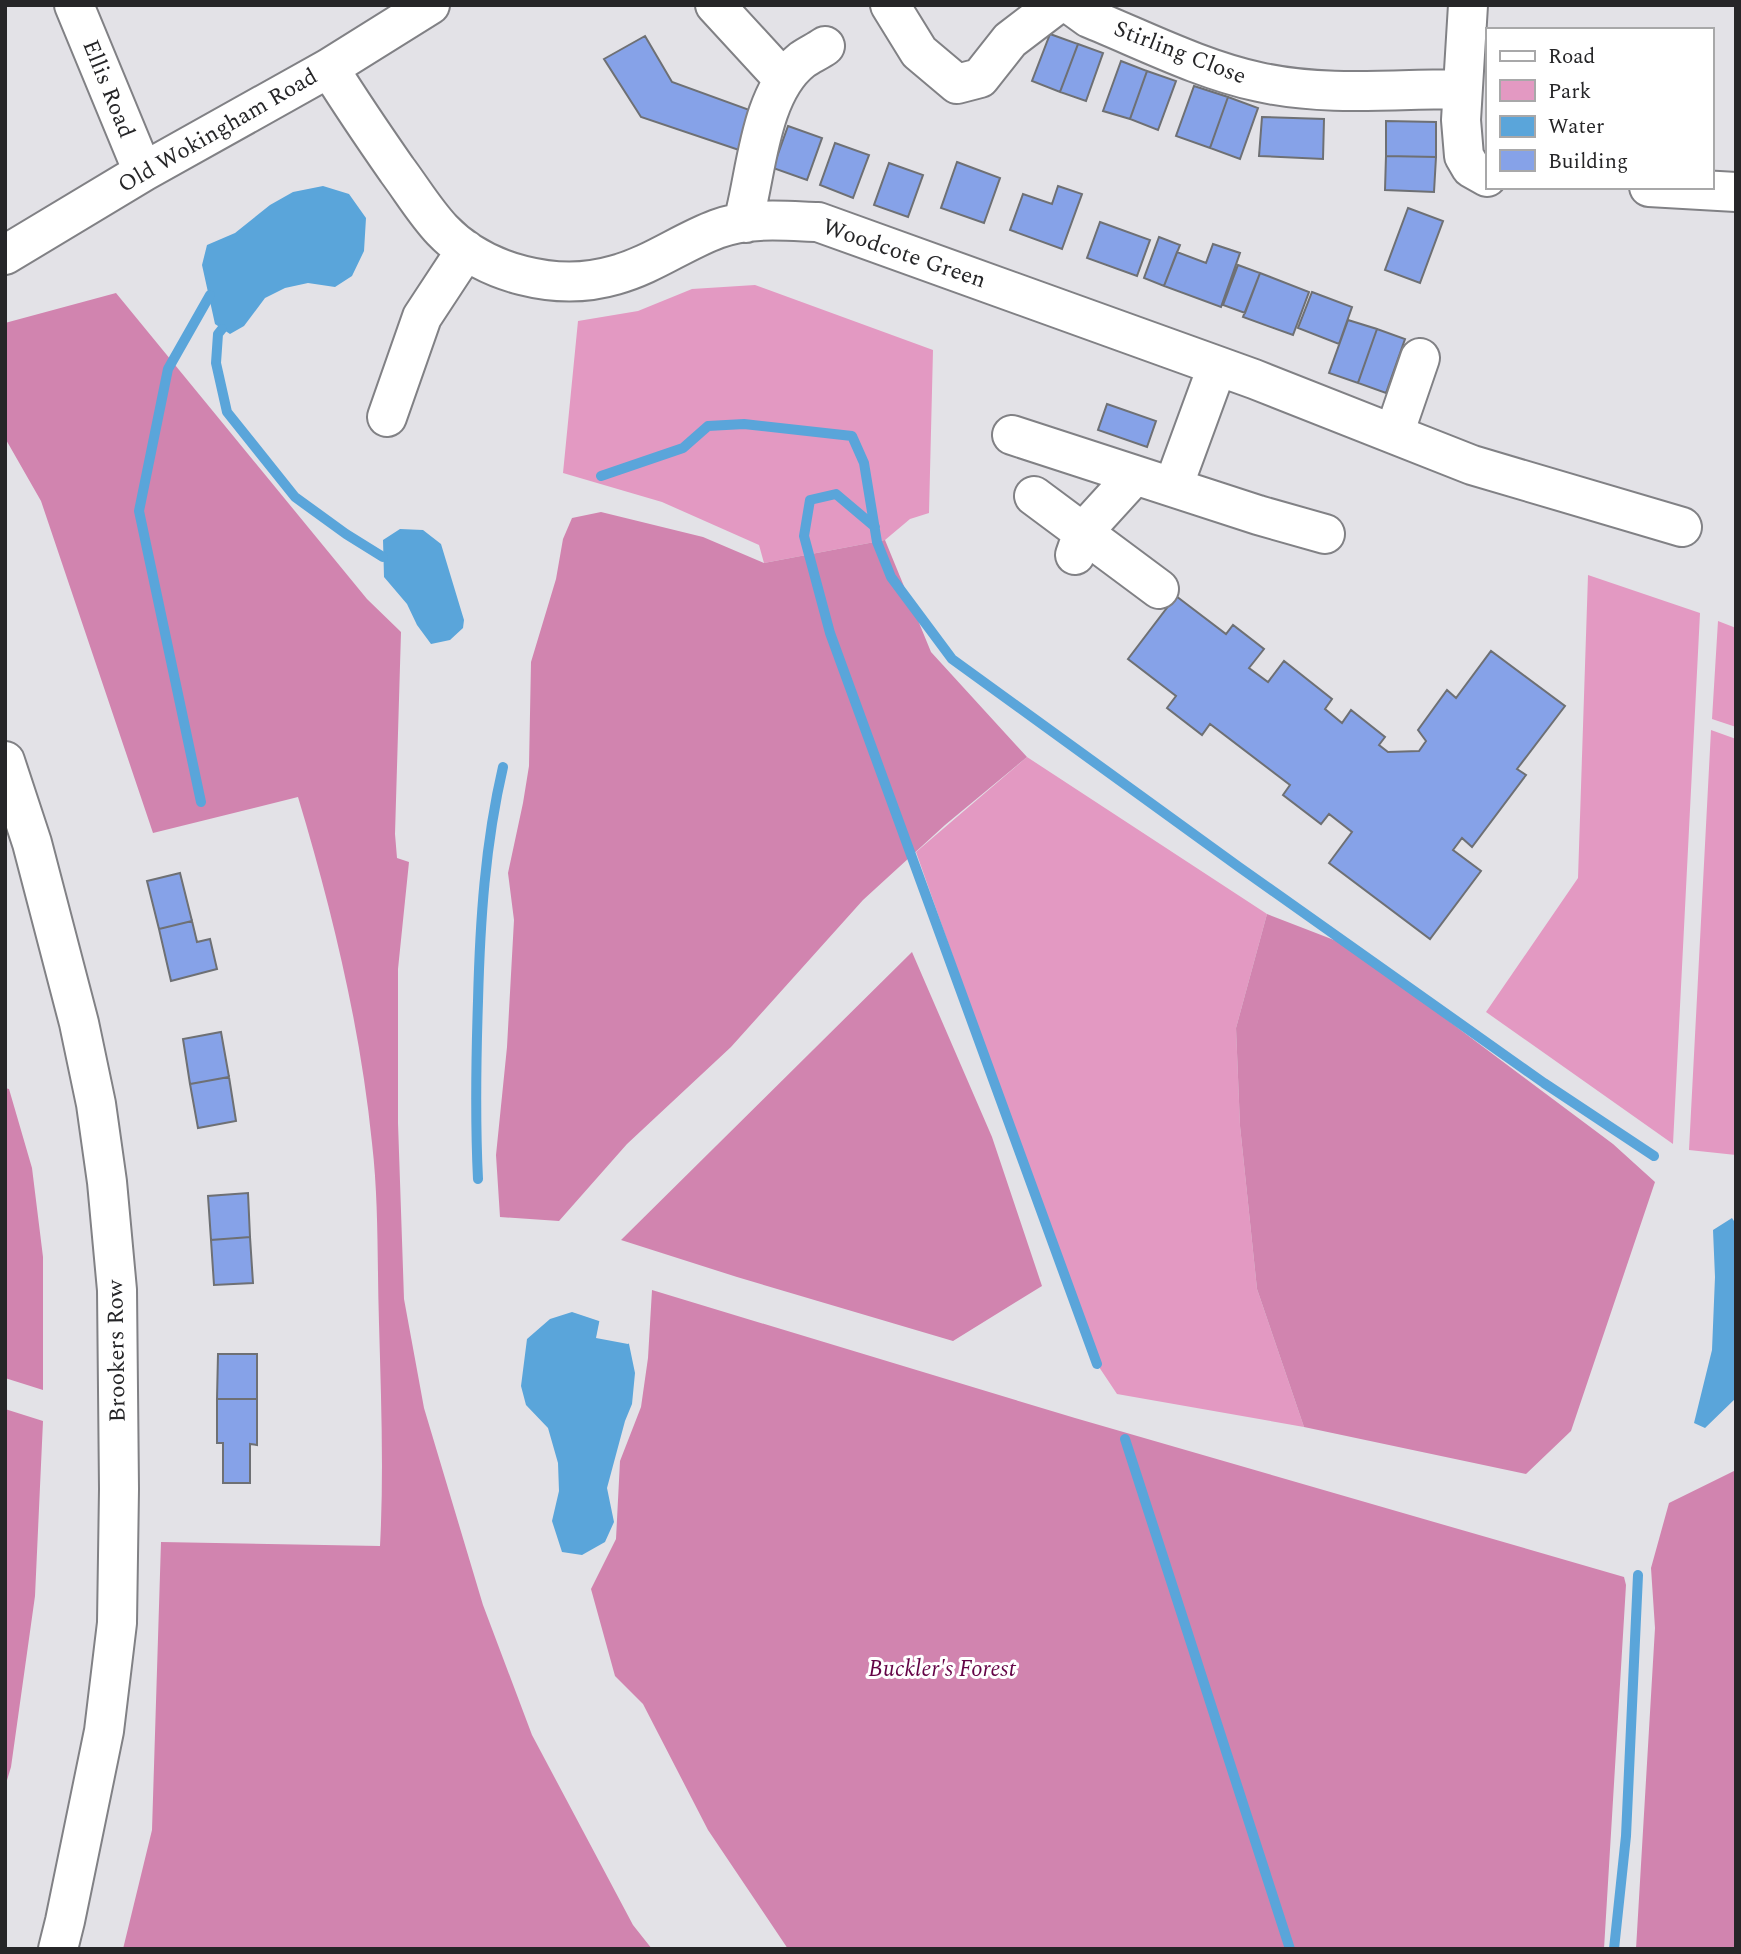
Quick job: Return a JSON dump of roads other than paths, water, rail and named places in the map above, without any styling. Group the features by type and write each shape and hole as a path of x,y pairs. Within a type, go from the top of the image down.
{"street":[{"name":"Ellis Road","path":"74,5 143,172"},
{"name":"Old Wokingham Road","path":"5,255 143,172 329,68 430,5"},
{"path":"715,5 783,80"},
{"path":"890,5 919,52 957,84 980,78 1010,40 1056,5"},
{"name":"Stirling Close","path":"1071,5 1089,18 1215,69 1259,83 1341,92 1462,89"},
{"path":"1468,5 1462,89 1464,156 1471,168 1486,176"},
{"path":"746,223 746,210 769,109 783,80 801,61 825,46"},
{"name":"Woodcote Green","path":"329,68 357,113 443,231 466,250 500,268 537,278 584,282 615,275 654,261 717,229 773,221 818,222 1254,379 1472,465 1682,527"},
{"path":"1684,189 1736,192"},
{"path":"387,418 422,317 466,250"},
{"path":"1394,435 1420,358"},
{"path":"1173,487 1217,367"},
{"path":"1012,435 1325,534"},
{"path":"1079,544 1135,475"},
{"path":"1034,496 1079,544 1159,589"},
{"name":"Brookers Row","path":"5,761 32,843 79,1023 98,1117 117,1290 117,1623 104,1731 58,1949"}],"water":[{"path":"323,186 349,194 366,218 364,251 352,276 335,287 308,283 285,288 265,298 244,326 230,334 215,324 202,265 207,245 235,233 270,205 293,192"},
{"path":"400,529 423,530 441,544 464,620 463,628 450,640 431,644 417,625 407,604 384,577 383,540"},
{"path":"1732,1218 1736,1224 1736,1398 1705,1428 1694,1423 1712,1350 1715,1277 1713,1230"},
{"path":"572,1312 602,1322 629,1344 635,1373 632,1404 607,1488 614,1522 605,1542 582,1555 562,1552 552,1521 559,1491 558,1463 548,1428 526,1405 521,1386 527,1339 550,1319"}],"waterway":[{"path":"201,802 139,511 168,369 210,295"},
{"path":"222,329 218,334 216,363 227,412 295,497 383,557"},
{"path":"601,476 683,448 708,426 744,424 852,436 864,463 877,542 891,577 952,659 1544,1083 1654,1156"},
{"path":"875,527 836,494 810,500 804,536 830,633 1097,1364"},
{"path":"478,1179 476,1068 480,942 488,854 503,767"},
{"path":"1125,1439 1290,1949"},
{"path":"1614,1949 1626,1836 1638,1575"}],"park label":[{"name":"Buckler's Forest","path":"942,1669"}]}
